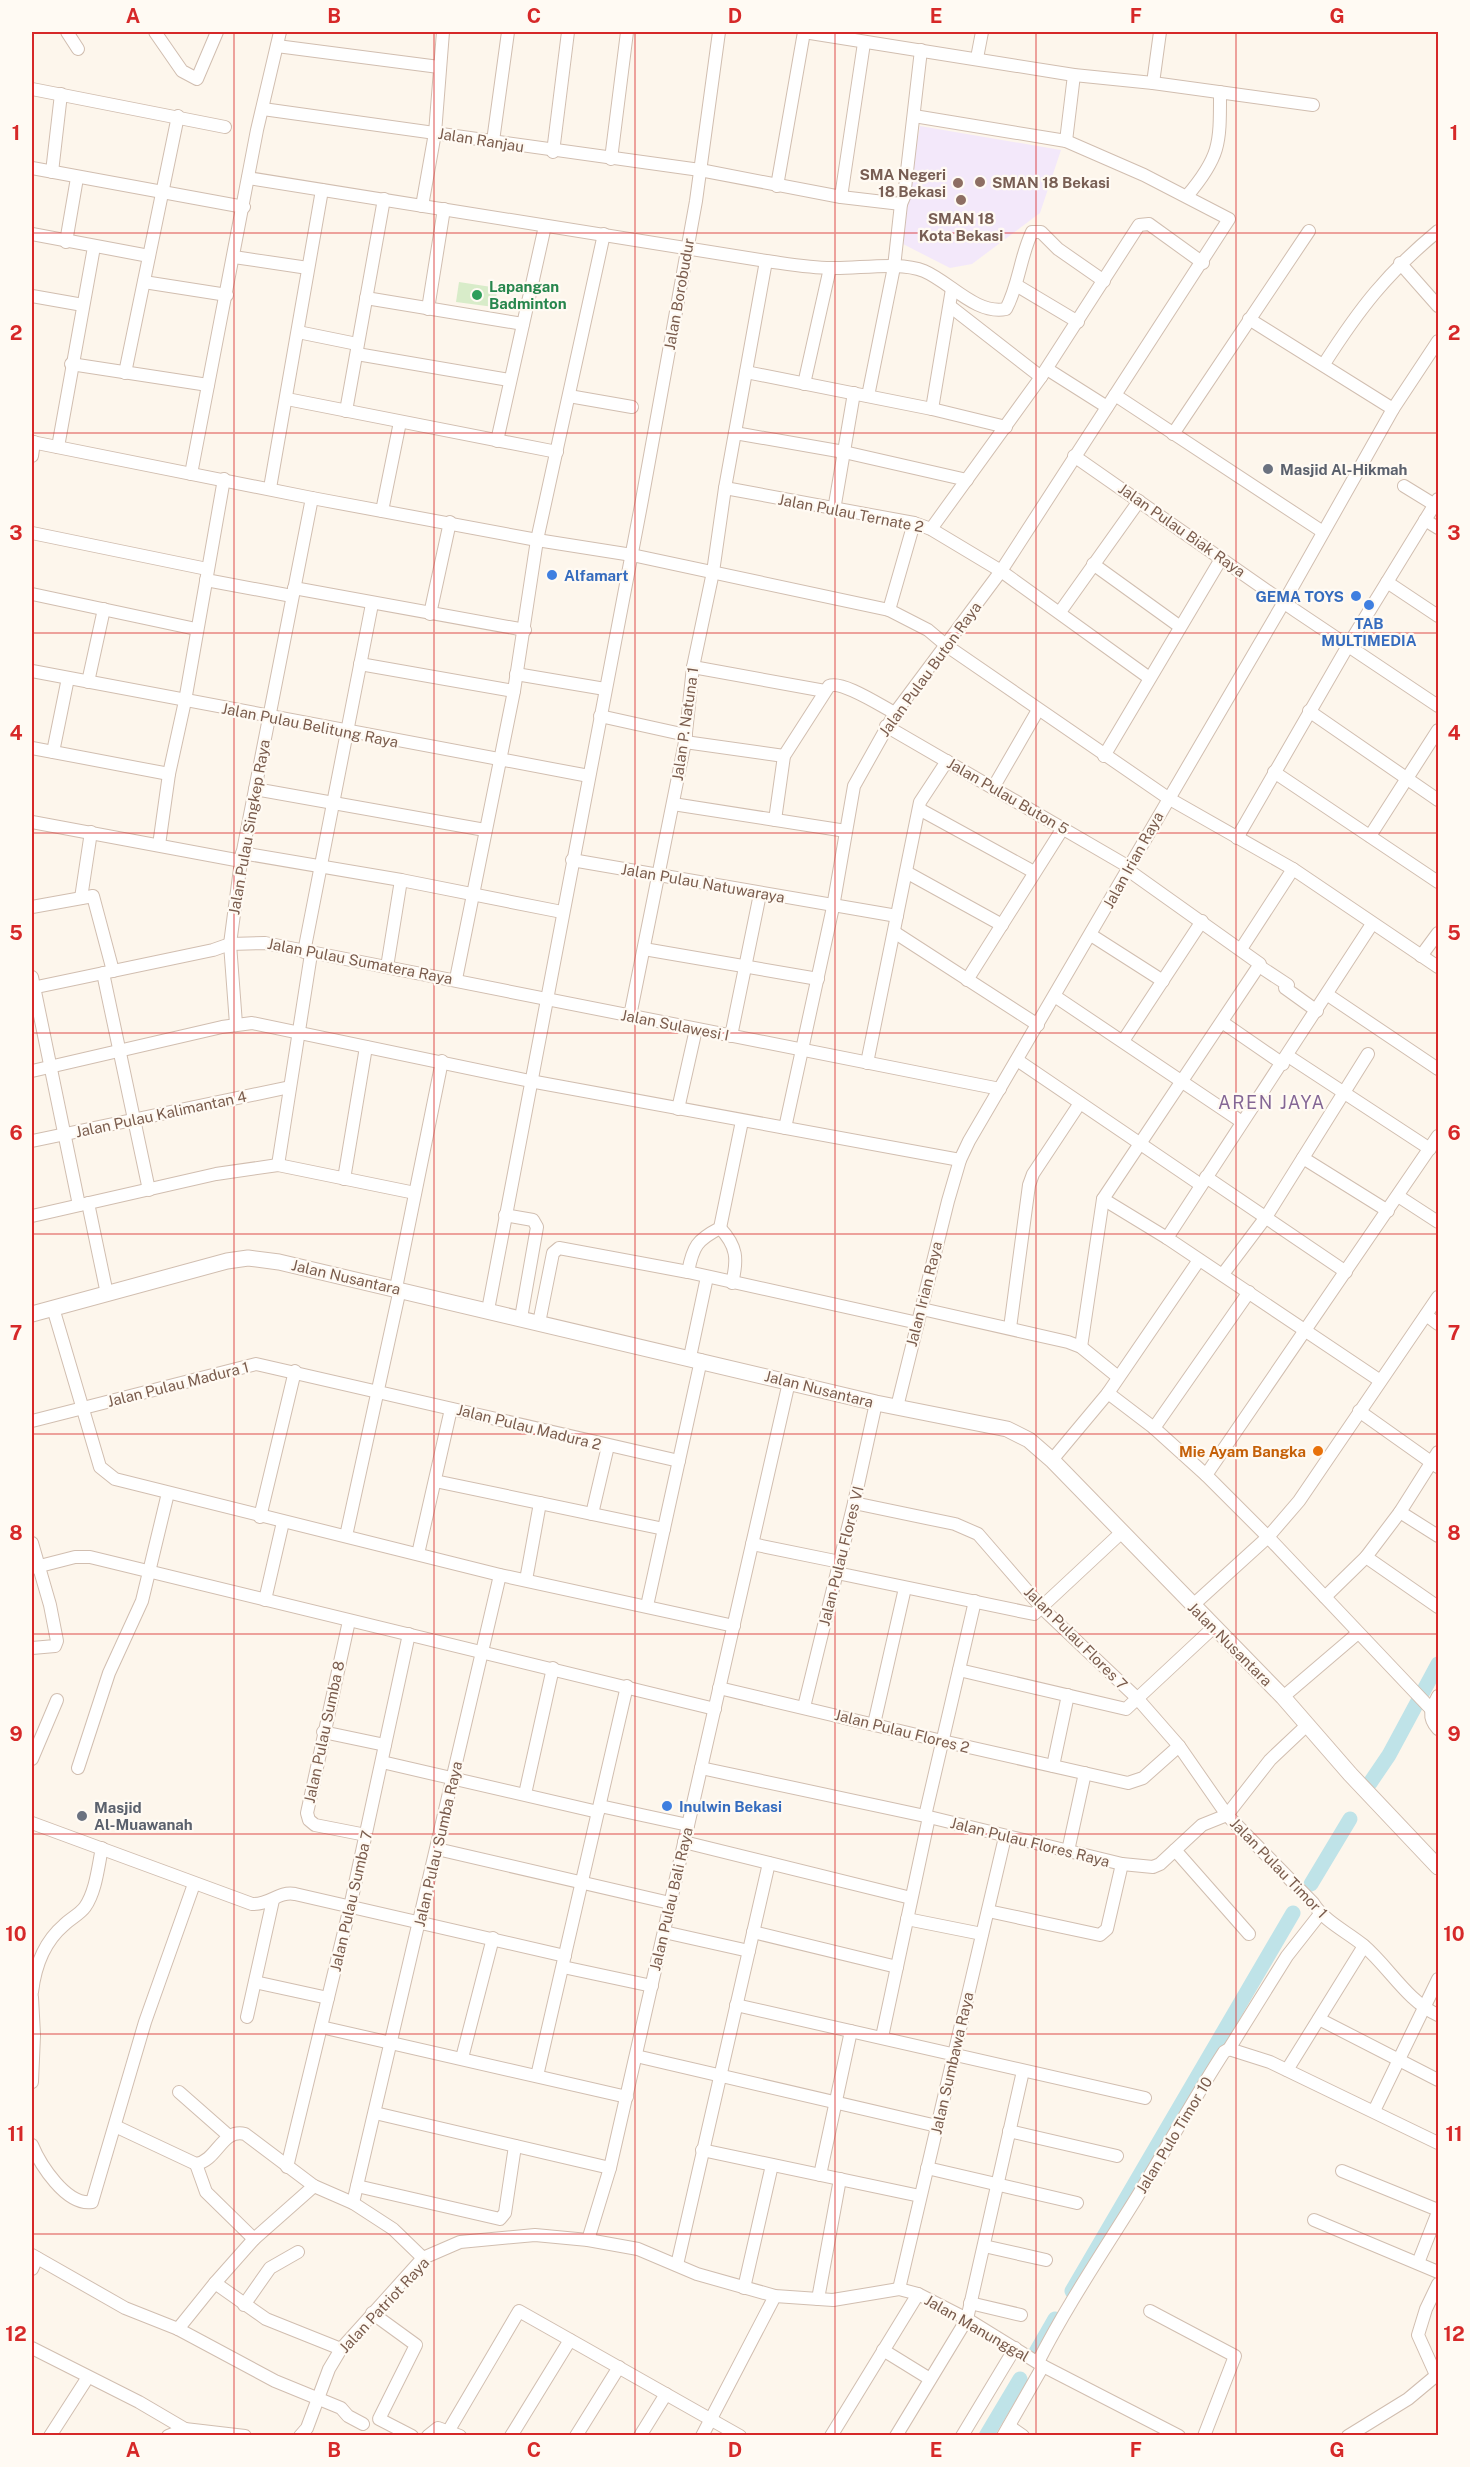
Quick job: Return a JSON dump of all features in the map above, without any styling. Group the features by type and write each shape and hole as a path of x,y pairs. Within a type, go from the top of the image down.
{"street":[{"path":"67,32 78,49"},
{"path":"155,32 182,71 197,79 217,32"},
{"path":"191,474 248,178 280,32"},
{"path":"422,206 435,133 443,32"},
{"path":"493,141 508,32"},
{"path":"553,152 568,32"},
{"path":"611,159 627,32"},
{"name":"Jalan Borobudur","path":"488,1310 530,1081 548,1000 562,912 632,555 687,248 719,32"},
{"path":"777,186 804,32 1074,75 1153,83 1313,105"},
{"path":"977,58 982,32"},
{"path":"1153,83 1160,32"},
{"path":"841,197 864,42"},
{"path":"278,46 439,67"},
{"path":"868,396 894,267 921,50"},
{"path":"1065,141 1074,75"},
{"path":"32,89 225,127"},
{"path":"914,116 1065,141 1187,196 1207,171 1217,151 1220,136 1220,92"},
{"path":"52,172 61,94"},
{"name":"Jalan Ranjau","path":"263,109 493,141 553,152 699,170 841,197 901,204"},
{"path":"125,373 178,116"},
{"path":"32,168 244,207"},
{"path":"66,242 77,178"},
{"path":"248,178 766,261 830,268 894,267 923,270 952,289 996,311 1006,309 1032,232 1041,232 1058,249 1104,280"},
{"path":"270,489 322,190"},
{"name":"Jalan Pulau Buton Raya","path":"785,1128 833,907 854,786 886,726 1001,571 1074,456 1203,263 1229,219 1187,196"},
{"path":"346,411 384,199"},
{"path":"428,309 444,209"},
{"path":"931,529 1044,373 1142,223 1149,224 1203,263"},
{"path":"497,441 545,226"},
{"path":"1173,434 1309,231"},
{"path":"1324,364 1372,294 1400,263 1438,231"},
{"path":"32,234 149,256"},
{"path":"456,980 514,691 537,540 604,234"},
{"path":"58,447 71,364 94,247"},
{"path":"234,257 308,268"},
{"name":"Jalan P. Natuna 1","path":"630,1016 686,738 693,667 713,572 725,488 766,261"},
{"path":"1400,263 1438,306"},
{"path":"804,384 830,268"},
{"path":"144,282 227,295"},
{"path":"1016,285 1078,321"},
{"path":"932,409 951,308 952,289"},
{"path":"32,296 83,305"},
{"path":"366,298 524,324"},
{"path":"951,308 1044,373 1107,407"},
{"path":"1249,319 1393,409"},
{"path":"298,332 357,349 509,380"},
{"name":"Jalan Irian Raya","path":"897,1407 960,1160 1056,997 1168,798 1284,602 1393,409 1436,348"},
{"path":"71,364 208,385"},
{"path":"746,372 932,409 1006,427"},
{"path":"834,510 854,393"},
{"path":"1115,395 1323,532"},
{"path":"568,396 632,407"},
{"path":"287,399 558,452"},
{"path":"382,511 400,422"},
{"path":"735,433 844,452 968,480"},
{"path":"32,456 33,442 312,498 537,540 632,555 889,610 928,630 1038,710 1168,798 1293,869 1438,967"},
{"name":"Jalan Pulau Biak Raya","path":"1074,456 1438,706"},
{"path":"159,845 169,774 185,701 224,479"},
{"path":"1237,838 1309,711 1437,502 1404,486"},
{"name":"Jalan Pulau Ternate 2","path":"725,488 914,523 931,529 1001,571 1148,677"},
{"name":"Jalan Pulau Singkep Raya","path":"236,1024 230,944 241,857 312,498"},
{"path":"1060,612 1139,501"},
{"path":"1425,520 1438,528"},
{"path":"430,614 450,522"},
{"path":"889,610 914,523"},
{"path":"32,533 293,592 525,630"},
{"path":"1104,756 1148,677 1221,559"},
{"path":"1093,564 1179,626"},
{"path":"1388,582 1438,616"},
{"path":"32,594 196,628"},
{"path":"278,1165 300,1033 319,867 372,604"},
{"path":"88,682 105,609"},
{"path":"360,664 514,691"},
{"path":"693,667 825,691"},
{"name":"Jalan Pulau Belitung Raya","path":"32,671 588,776"},
{"path":"516,674 605,689"},
{"path":"53,752 68,678"},
{"path":"775,820 784,756 831,684 838,684 895,713"},
{"path":"993,788 1038,710"},
{"path":"1309,711 1438,800"},
{"path":"600,716 686,738 784,756"},
{"name":"Jalan Pulau Buton 5","path":"886,726 1129,868 1241,949 1288,985 1285,988 1317,1011"},
{"path":"1370,836 1438,729"},
{"path":"32,748 169,774"},
{"path":"867,1063 920,802 947,761"},
{"path":"1274,772 1438,882"},
{"path":"255,789 485,830"},
{"path":"673,804 846,831"},
{"path":"919,809 1034,872"},
{"path":"32,822 159,845 401,880 562,912"},
{"path":"967,980 1063,828"},
{"path":"91,832 87,897 108,972 121,1052 149,1190"},
{"name":"Jalan Pulau Natuwaraya","path":"572,860 833,907 897,916"},
{"path":"1241,949 1293,869"},
{"path":"906,872 1002,925"},
{"path":"387,967 401,880"},
{"path":"731,1036 760,894"},
{"path":"32,907 87,897"},
{"path":"1123,1041 1202,921"},
{"path":"1167,1238 1328,995 1372,924"},
{"path":"894,932 1038,1025"},
{"path":"1421,956 1438,933"},
{"path":"1091,934 1163,981"},
{"name":"Jalan Pulau Sumatera Raya","path":"32,984 108,972 230,944 265,943 548,1000"},
{"path":"644,949 818,979"},
{"path":"1081,1347 1103,1199 1260,965"},
{"path":"32,984 65,1134 107,1294"},
{"path":"1328,995 1434,1066 1438,1052"},
{"path":"1056,997 1242,1122"},
{"name":"Jalan Sulawesi I","path":"548,1000 1000,1089"},
{"path":"1222,1022 1343,1093 1430,1149"},
{"path":"32,1071 236,1024 252,1023 530,1081 960,1160"},
{"path":"678,1108 696,1029"},
{"path":"344,1179 366,1047"},
{"path":"1222,1274 1266,1217 1368,1054"},
{"path":"1017,1060 1141,1143 1266,1217 1346,1272"},
{"path":"346,1536 379,1392 415,1193 442,1061"},
{"name":"Jalan Pulau Kalimantan 4","path":"32,1142 290,1086"},
{"path":"1010,1328 1029,1185 1034,1173 1080,1103"},
{"path":"688,1272 693,1248 720,1227 742,1120"},
{"path":"1206,1475 1438,1136"},
{"path":"1303,1158 1388,1211"},
{"path":"32,1216 216,1174 278,1165 415,1193"},
{"path":"1398,1196 1438,1222"},
{"path":"1103,1199 1222,1274 1379,1380"},
{"path":"505,1215 533,1220 537,1227 521,1318"},
{"path":"720,1227 730,1239 737,1259 732,1283"},
{"path":"539,1323 553,1253 559,1248 688,1272 918,1323"},
{"name":"Jalan Nusantara","path":"32,1314 226,1261 248,1258 279,1262 876,1403 1017,1432 1052,1460 1283,1697 1306,1726 1438,1867"},
{"path":"1052,1460 1108,1393 1199,1260"},
{"path":"647,1606 679,1461 707,1277"},
{"path":"1154,1428 1249,1292"},
{"path":"1192,1606 1268,1537 1299,1501 1379,1380 1438,1297"},
{"path":"53,1308 97,1459 106,1473 116,1479 260,1517 500,1575 734,1626"},
{"path":"922,1309 1010,1328 1081,1347 1118,1377"},
{"path":"1426,1315 1438,1324"},
{"name":"Jalan Pulau Madura 1","path":"32,1421 255,1364 295,1371 379,1392"},
{"path":"260,1517 295,1371"},
{"name":"Jalan Pulau Bali Raya","path":"588,2240 610,2168 627,2097 789,1382"},
{"name":"Jalan Pulau Madura 2","path":"379,1392 679,1461"},
{"path":"1108,1393 1154,1428 1206,1475 1268,1537 1428,1706 1430,1717 1438,1729"},
{"name":"Jalan Pulau Flores VI","path":"804,1707 876,1403"},
{"path":"418,1554 451,1408"},
{"path":"1359,1411 1435,1465"},
{"path":"592,1514 608,1446"},
{"path":"1325,1597 1366,1557 1435,1465 1438,1452"},
{"path":"435,1481 664,1529"},
{"path":"78,1768 110,1673 136,1618 151,1572 168,1493"},
{"path":"526,1580 540,1503"},
{"name":"Jalan Pulau Flores 7","path":"854,1503 968,1528 988,1545 1043,1609 1137,1698 1179,1746 1227,1815"},
{"path":"1400,1512 1438,1536"},
{"path":"265,1600 283,1522"},
{"path":"752,1544 905,1588 1029,1614 1043,1609 1122,1532"},
{"path":"32,1543 35,1567 57,1641 55,1646 32,1648"},
{"path":"35,1567 75,1557 90,1557 715,1709"},
{"path":"1366,1557 1438,1607"},
{"name":"Jalan Pulau Sumba Raya","path":"352,2203 392,2042 500,1575"},
{"path":"874,1724 905,1588"},
{"path":"882,2037 942,1742 975,1601"},
{"name":"Jalan Pulau Sumba 8","path":"349,1621 307,1803 309,1820 315,1825 366,1835"},
{"path":"958,1670 1122,1709 1130,1708 1137,1698 1214,1627"},
{"path":"1283,1697 1358,1633"},
{"name":"Jalan Pulau Sumba 7","path":"287,2167 350,1907 409,1634"},
{"path":"525,1794 553,1668"},
{"path":"537,2076 627,1686"},
{"name":"Jalan Pulau Flores 2","path":"719,1688 942,1742 1128,1783 1136,1781 1179,1746"},
{"path":"1053,1766 1068,1695"},
{"path":"1428,1706 1438,1696"},
{"path":"32,1759 57,1700"},
{"name":"Jalan Pulau Flores Raya","path":"701,1768 927,1816 1122,1864 1153,1867 1202,1825 1227,1815 1270,1760 1306,1726"},
{"path":"323,1732 385,1745"},
{"path":"382,1762 525,1794 688,1825"},
{"path":"1068,1851 1085,1773"},
{"name":"Jalan Pulau Timor 1","path":"1227,1815 1293,1882 1316,1909 1364,1946 1423,2008 1438,2015"},
{"path":"32,1822 252,1904 262,1905 273,1900 278,1894 288,1892 493,1938 564,1962 652,1986"},
{"name":"Jalan Sumbawa Raya","path":"899,2289 1005,1837"},
{"path":"684,1842 911,1898"},
{"path":"32,1992 34,1975 44,1950 61,1927 84,1909 92,1894 102,1848"},
{"path":"437,1849 670,1903"},
{"path":"1175,1850 1249,1934"},
{"path":"677,2265 769,1863"},
{"path":"988,1911 1100,1935 1107,1929 1122,1864"},
{"path":"32,2145 45,2170 60,2186 75,2198 91,2203 139,2041 194,1884"},
{"path":"247,2017 273,1900"},
{"name":"Jalan Pulo Timor 10","path":"1006,2431 1038,2363 1085,2276 1137,2197 1181,2119 1224,2052 1229,2049 1316,1909"},
{"path":"907,1919 982,1934"},
{"path":"664,1932 748,1951"},
{"path":"753,1932 897,1967"},
{"path":"462,2058 493,1938"},
{"path":"1287,2070 1364,1946"},
{"path":"1374,2111 1438,1979"},
{"path":"255,1982 328,1998"},
{"path":"32,1997 34,2035 32,2082"},
{"path":"736,2005 1145,2098"},
{"path":"1319,2019 1438,2080"},
{"path":"321,2027 627,2097"},
{"path":"820,2175 851,2031"},
{"path":"1229,2049 1287,2070 1438,2143"},
{"path":"636,2056 937,2127"},
{"path":"896,2436 967,2319 1023,2071"},
{"path":"178,2092 229,2136"},
{"path":"375,2113 610,2168"},
{"path":"115,2126 196,2164 208,2160 229,2136 238,2132 245,2134 314,2186 352,2203 393,2229 423,2258"},
{"path":"1009,2131 1116,2156"},
{"path":"357,2186 500,2219 505,2213 515,2146"},
{"path":"702,2150 920,2196"},
{"path":"196,2164 206,2192 254,2239"},
{"path":"744,2288 772,2165"},
{"path":"927,2168 1077,2203"},
{"path":"1342,2171 1438,2211 1418,2263"},
{"path":"818,2299 840,2179"},
{"path":"178,2330 254,2239 314,2186"},
{"path":"1314,2220 1438,2272"},
{"name":"Jalan Patriot Raya","path":"300,2436 307,2428 329,2369 341,2349 423,2258 460,2242 486,2239 535,2235 588,2240"},
{"name":"Jalan Manunggal","path":"588,2240 638,2249 744,2288 775,2296 818,2299 851,2298 899,2289 918,2294 967,2319 1038,2363 1179,2436"},
{"path":"984,2246 1046,2260"},
{"path":"244,2305 270,2268 298,2252"},
{"path":"33,2261 125,2308 178,2330 275,2381 318,2401 341,2408 348,2416 363,2424"},
{"path":"215,2283 266,2319 341,2349"},
{"path":"1348,2436 1408,2399 1437,2374 1418,2335 1426,2309 1438,2284"},
{"path":"831,2436 918,2294"},
{"path":"702,2436 775,2296"},
{"path":"970,2303 1021,2315"},
{"path":"1150,2311 1236,2356 1204,2436"},
{"path":"428,2436 436,2428 454,2433 517,2312 523,2312 740,2436"},
{"path":"372,2313 416,2345 379,2420 412,2436"},
{"path":"511,2436 570,2340"},
{"path":"32,2348 139,2402 185,2429 245,2436"},
{"path":"883,2350 930,2379"},
{"path":"962,2436 1019,2351"},
{"path":"577,2435 619,2367"},
{"path":"50,2436 88,2377"},
{"path":"640,2436 666,2394"},
{"path":"168,2436 185,2429"},
{"path":"1006,2431 1023,2436"}],"shaded area":[{"name":"SMAN 18 Bekasi","path":"920,126 1061,150 1040,213 972,264 950,268 899,242"}],"green space":[{"name":"Lapangan Badminton","path":"459,282 498,288 494,307 456,302"}],"waterway":[{"path":"1370,1783 1389,1755 1438,1664"},
{"path":"1311,1884 1350,1819"},
{"path":"1072,2291 1293,1913"},
{"path":"1036,2352 1055,2319"},
{"path":"986,2436 1020,2379"}],"place":[{"name":"SMAN 18 Bekasi","path":"980,182"},
{"name":"SMA Negeri 18 Bekasi","path":"958,183"},
{"name":"SMAN 18 Kota Bekasi","path":"961,200"},
{"name":"Lapangan Badminton","path":"477,295"},
{"name":"Masjid Al-Hikmah","path":"1268,469"},
{"name":"Alfamart","path":"552,575"},
{"name":"GEMA TOYS","path":"1356,596"},
{"name":"TAB MULTIMEDIA","path":"1369,605"},
{"name":"Mie Ayam Bangka","path":"1318,1451"},
{"name":"Inulwin Bekasi","path":"667,1806"},
{"name":"Masjid Al-Muawanah","path":"82,1816"}],"district":[{"name":"AREN JAYA","path":"1272,1102"}]}
